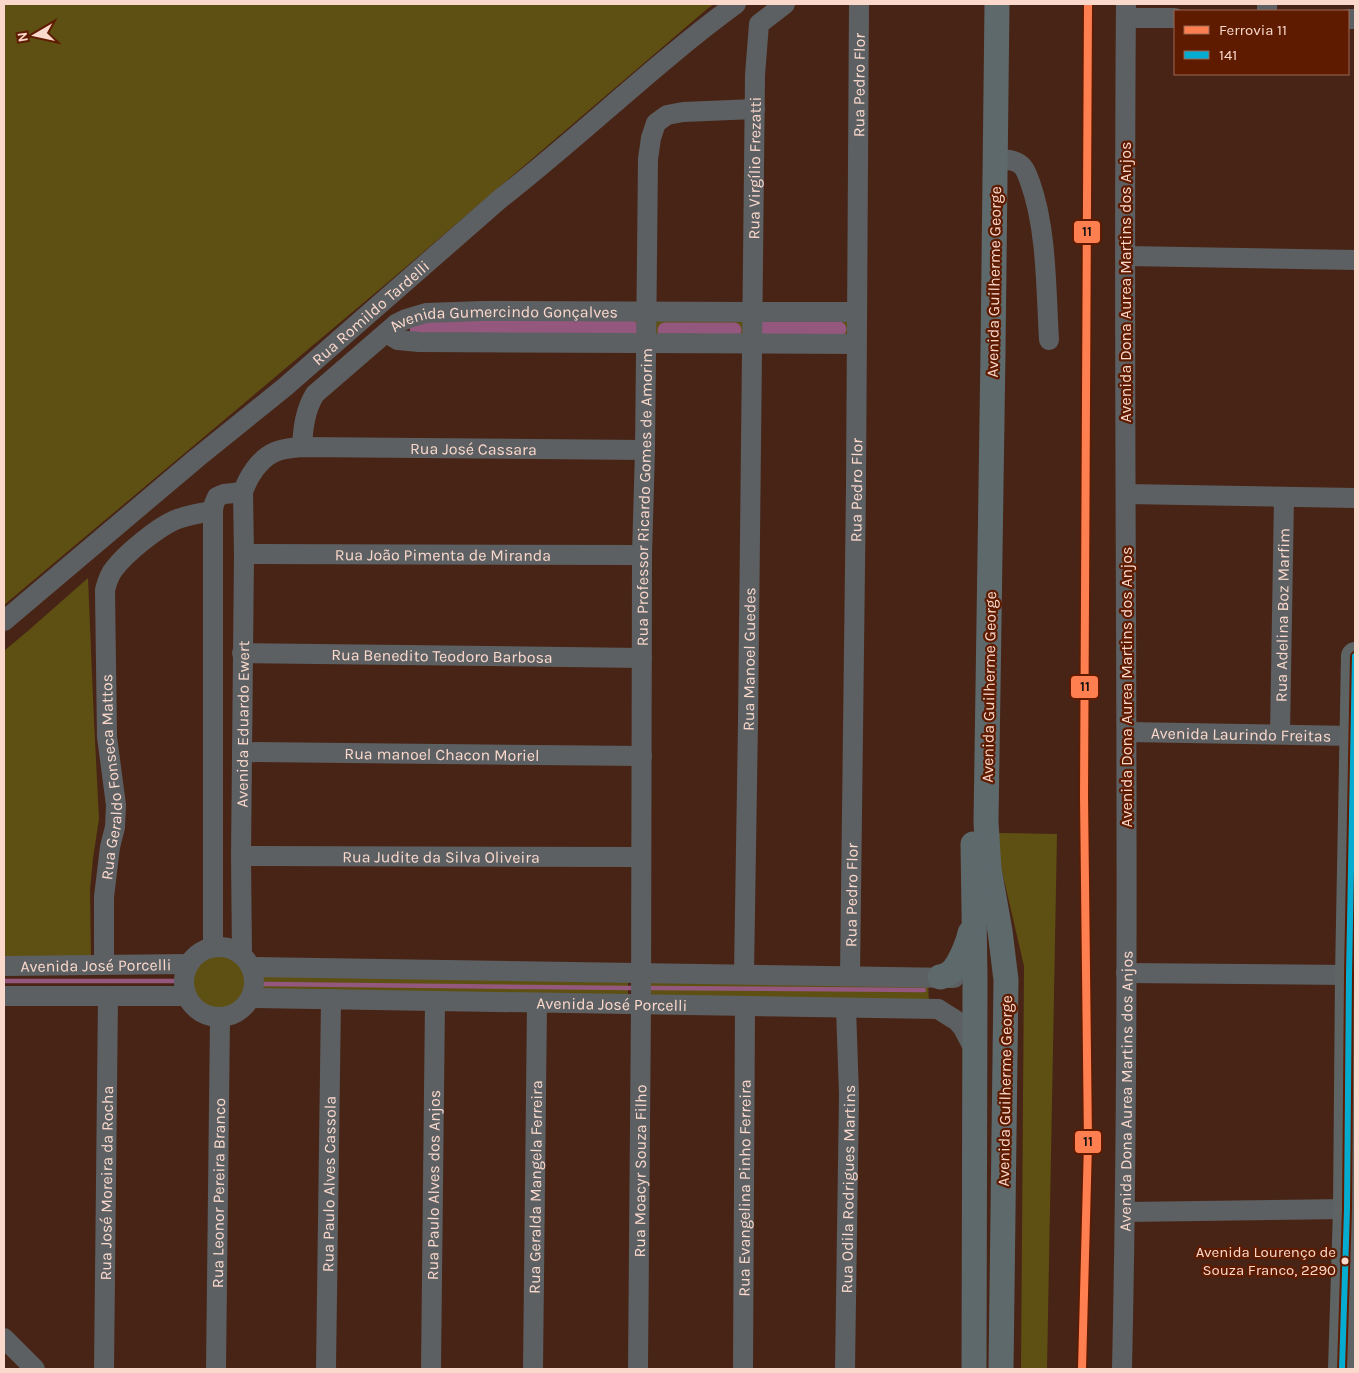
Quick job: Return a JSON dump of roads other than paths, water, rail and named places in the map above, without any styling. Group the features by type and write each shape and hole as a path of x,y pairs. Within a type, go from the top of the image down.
{"highway":[{"path":"1342,1369 1347,1209 1355,656"}],"main road":[{"name":"Avenida Guilherme George","path":"974,1369 975,978 972,775 984,212 985,4"},
{"name":"Avenida Guilherme George","path":"997,4 990,670 986,822 989,869 1006,980 1002,1369"},
{"path":"940,978 951,972 957,964 968,940 973,919"},
{"path":"975,978 995,978 998,985 1005,1048"}],"street":[{"name":"Rua Romildo Tardelli","path":"4,621 184,468 285,387 500,199 542,166 663,61 736,4"},
{"name":"Rua Virgílio Frezatti","path":"752,344 755,75 759,24 785,4"},
{"name":"Rua Pedro Flor","path":"850,976 857,312 858,4"},
{"path":"1126,11 1174,18"},
{"name":"Avenida Dona Aurea Martins dos Anjos","path":"1122,1369 1126,1212 1126,11"},
{"name":"Rua Professor Ricardo Gomes de Amorim","path":"641,973 642,555 648,159 651,138 656,122 668,115 683,112 755,109"},
{"path":"995,158 1016,162 1023,166 1031,186 1038,213 1042,241 1049,340"},
{"path":"1125,256 1355,260"},
{"name":"Avenida Gumercindo Gonçalves","path":"856,344 419,342 398,340 386,333 396,324 406,319 426,313 483,311 857,312"},
{"path":"302,447 305,419 309,404 315,394 386,333"},
{"name":"Rua Manoel Guedes","path":"744,974 752,344"},
{"name":"Rua José Cassara","path":"243,492 250,475 258,466 273,453 285,448 645,450"},
{"path":"213,512 217,497 224,494 243,492"},
{"name":"Avenida Eduardo Ewert","path":"243,492 241,856 247,961"},
{"path":"1126,494 1355,498"},
{"name":"Rua Adelina Boz Marfim","path":"1280,734 1284,497"},
{"name":"Avenida Eduardo Ewert","path":"213,512 213,947"},
{"name":"Rua Geraldo Fonseca Mattos","path":"104,965 104,897 110,847 115,827 116,805 107,737 105,590 114,568 140,544 164,526 187,516 213,512"},
{"name":"Rua João Pimenta de Miranda","path":"244,554 642,555"},
{"name":"Rua Benedito Teodoro Barbosa","path":"242,653 642,658"},
{"name":"Avenida Laurindo Freitas","path":"1127,732 1354,736"},
{"name":"Rua manoel Chacon Moriel","path":"242,752 642,756"},
{"name":"Rua Judite da Silva Oliveira","path":"241,856 641,858"},
{"path":"213,947 224,947 233,950 247,961 254,974 254,986 251,998 244,1008 237,1013 220,1017 207,1015 196,1008 187,996 184,981 185,973 189,964 204,950 213,947"},
{"name":"Avenida José Porcelli","path":"247,961 641,973 975,978"},
{"name":"Avenida José Porcelli","path":"4,966 189,964"},
{"name":"Rua Moacyr Souza Filho","path":"638,1369 641,973"},
{"path":"1126,973 1349,975"},
{"path":"940,978 945,990 938,1010 957,1021 974,1049"},
{"name":"Avenida José Porcelli","path":"4,996 187,996"},
{"name":"Rua José Moreira da Rocha","path":"104,1369 108,996"},
{"name":"Avenida José Porcelli","path":"251,998 938,1010"},
{"name":"Rua Paulo Alves Cassola","path":"326,1369 331,999"},
{"name":"Rua Paulo Alves dos Anjos","path":"431,1369 435,1001"},
{"name":"Rua Geralda Mangela Ferreira","path":"534,1369 537,1003"},
{"name":"Rua Evangelina Pinho Ferreira","path":"743,1369 745,1007"},
{"name":"Rua Odila Rodrigues Martins","path":"845,1369 849,1104 846,1008"},
{"name":"Rua Leonor Pereira Branco","path":"216,1369 220,1017"},
{"path":"1126,1212 1347,1209"},
{"path":"4,1338 35,1369"}],"waterway":[{"path":"417,328 631,328"},
{"path":"764,329 839,329"},
{"path":"665,330 734,330"},
{"path":"4,981 176,981"},
{"path":"264,984 632,988"},
{"path":"651,988 924,990"}],"rail line":[{"name":"11","path":"1082,1369 1088,1143 1084,796 1088,4"}],"place":[{"name":"Avenida Lourenço de Souza Franco, 2290","path":"1345,1261"}]}
